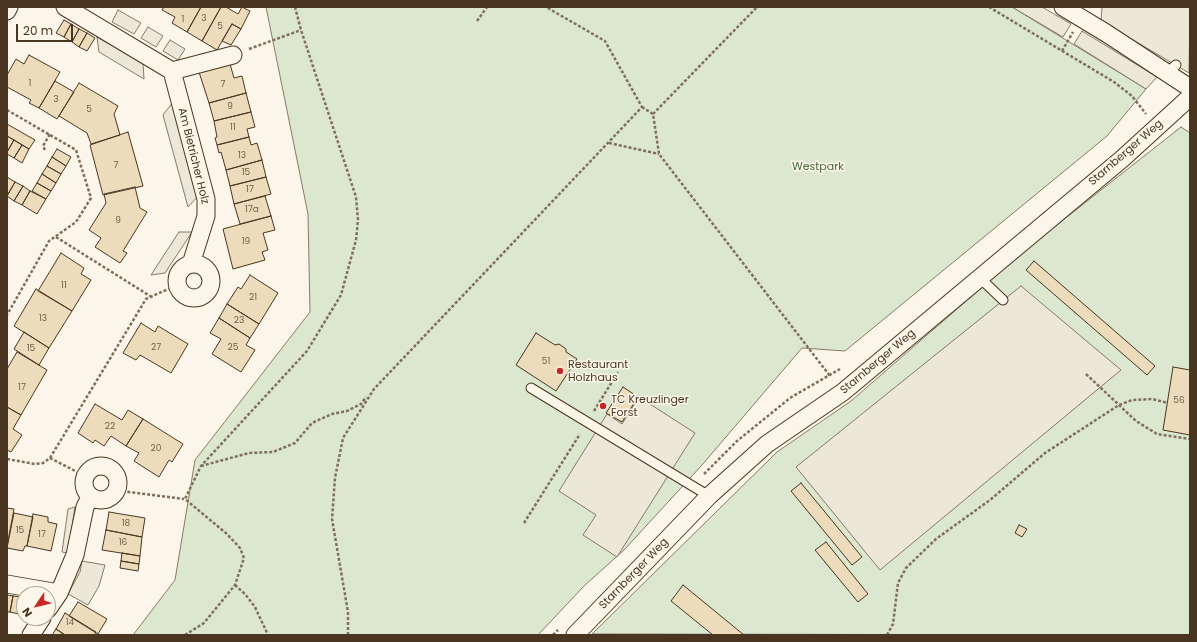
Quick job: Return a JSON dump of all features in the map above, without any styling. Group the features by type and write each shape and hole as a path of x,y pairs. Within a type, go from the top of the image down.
{"street":[{"path":"7,11 9,7"},
{"path":"65,7 172,71 233,55"},
{"path":"1062,7 1108,30 1172,69 1190,88"},
{"name":"Am Bietricher Holz","path":"172,71 206,199 206,216 191,264 181,269 176,280 177,285"},
{"name":"Starnberger Weg","path":"575,635 709,496 767,444 843,392 1122,159 1190,97"},
{"path":"177,285 179,291 188,298 199,298 208,291 211,286 210,275 202,266 191,264"},
{"path":"104,466 114,472 117,477 118,488 111,498 106,500 101,501 90,497 84,487 85,476 93,468 104,466"},
{"path":"56,597 75,555 85,507 90,497"},
{"path":"7,584 59,593"},
{"path":"31,635 37,626"}],"lane":[{"path":"979,277 1003,300"},
{"path":"531,388 709,496"}],"path":[{"path":"184,500 201,466 307,351 340,295 356,240 358,220 356,198 300,30 295,7"},
{"path":"477,21 487,7"},
{"path":"546,7 605,42 642,107 653,114 659,154 843,392"},
{"path":"653,114 757,7"},
{"path":"989,7 1114,82 1132,96 1148,116"},
{"path":"233,55 300,30"},
{"path":"201,466 249,453 273,452 295,443 312,423 332,414 347,411 361,404 642,107"},
{"path":"7,110 76,150 91,198 76,222 49,241 7,315"},
{"path":"45,150 43,146 50,134"},
{"path":"608,143 659,154"},
{"path":"56,237 150,296"},
{"path":"7,458 43,463 50,458 146,299 177,285"},
{"path":"524,523 618,372"},
{"path":"1086,374 1136,421 1157,434 1190,439"},
{"path":"348,635 348,612 332,519 335,478 343,438 374,389"},
{"path":"887,635 893,624 898,583 906,568 920,553 990,500 1045,453 1119,405 1132,400 1152,399 1168,403"},
{"path":"50,458 85,476"},
{"path":"118,488 129,492 184,500 226,534 240,548 244,558 235,585 204,623 185,635"},
{"path":"235,585 245,594 255,607 268,635"}],"green space":[{"name":"Westpark","path":"266,7 1012,7 1146,89 1107,136 845,351 802,348 702,465 624,550 584,586 538,635 133,635 175,580 195,460 310,312 308,214"},
{"path":"1181,127 1190,133 1190,635 592,634 777,452 851,401 1025,250"}],"shaded area":[{"path":"1012,7 1042,7 1071,24 1063,37"},
{"path":"1102,7 1190,7 1189,73 1101,21"},
{"path":"118,10 141,23 134,34 112,22"},
{"path":"148,27 163,36 156,47 141,38"},
{"path":"1082,31 1157,77 1146,89 1074,44"},
{"path":"97,37 143,63 144,79 99,52"},
{"path":"170,40 185,49 178,60 163,51"},
{"path":"173,102 199,195 188,207 163,115"},
{"path":"179,232 192,232 165,273 151,275"},
{"path":"1021,286 1121,370 880,570 796,467"},
{"path":"639,397 695,433 617,557 583,535 596,515 559,491 607,414 622,424"},
{"path":"75,507 68,553 62,552 68,509"},
{"path":"82,561 105,565 99,586 88,605 68,594 80,572"}],"building":[{"path":"164,7 201,7 187,32 172,23 175,17 162,10"},
{"path":"201,7 221,7 202,41 187,32"},
{"path":"221,7 226,7 238,14 242,7 250,11 241,29 232,24 217,50 202,41"},
{"path":"64,20 71,24 64,37 56,33"},
{"path":"71,24 79,29 72,42 64,37"},
{"path":"232,24 241,29 231,45 222,41"},
{"path":"79,29 87,33 79,47 72,42"},
{"path":"87,33 95,38 87,51 79,47"},
{"path":"29,55 60,72 39,108 29,103 31,100 7,87 7,75 16,59 24,64"},
{"path":"230,64 234,78 242,76 246,93 209,103 199,72"},
{"path":"55,81 74,92 57,119 39,108"},
{"path":"79,83 118,106 114,114 120,135 91,144 87,133 59,116"},
{"path":"246,93 251,112 214,121 209,103"},
{"path":"251,112 255,127 247,129 249,137 217,145 214,121"},
{"path":"7,124 35,140 29,149 7,136"},
{"path":"128,132 143,186 103,195 90,145"},
{"path":"7,136 14,140 7,152"},
{"path":"249,137 251,145 257,143 262,160 226,170 221,152 219,153 217,145"},
{"path":"14,140 22,145 14,158 7,154 7,152"},
{"path":"22,145 29,149 22,163 14,158"},
{"path":"57,149 71,157 66,166 52,157"},
{"path":"52,157 66,166 61,174 47,166"},
{"path":"262,160 266,177 230,186 226,170"},
{"path":"47,166 61,174 56,183 42,174"},
{"path":"42,174 56,183 51,191 37,183"},
{"path":"7,177 15,182 7,196"},
{"path":"266,177 271,194 234,204 230,186"},
{"path":"15,182 23,186 14,201 7,196"},
{"path":"37,183 51,191 46,199 32,191"},
{"path":"23,186 30,191 22,205 14,201"},
{"path":"135,187 140,208 147,212 123,251 127,253 120,263 95,247 101,238 89,230 106,203 104,194"},
{"path":"30,191 46,199 37,214 22,205"},
{"path":"265,196 271,216 240,224 234,204"},
{"path":"271,216 275,230 263,233 268,250 262,252 265,260 233,269 223,229"},
{"path":"61,253 84,268 81,274 91,280 72,311 38,291"},
{"path":"1034,261 1155,366 1147,375 1026,270"},
{"path":"250,275 278,293 259,324 227,304 238,287 241,289"},
{"path":"36,289 72,311 49,348 14,326"},
{"path":"227,304 259,324 250,338 219,318"},
{"path":"219,318 250,338 246,345 255,350 241,372 212,354 221,339 210,333"},
{"path":"141,323 155,332 158,326 188,344 171,373 140,355 136,360 123,353"},
{"path":"24,332 49,348 39,365 14,349"},
{"path":"536,333 555,345 559,344 566,349 566,352 577,359 556,391 516,365"},
{"path":"17,352 47,370 21,415 7,407 7,369"},
{"path":"1173,367 1190,370 1190,435 1163,430"},
{"path":"623,387 638,397 622,422 606,413"},
{"path":"95,404 122,420 128,410 143,419 126,446 111,436 104,446 95,440 93,443 78,433"},
{"path":"7,407 21,415 13,429 22,435 11,452 7,450"},
{"path":"143,419 183,444 172,462 169,460 159,477 134,461 139,453 126,446"},
{"path":"801,483 862,557 852,565 791,491"},
{"path":"7,508 14,509 7,546"},
{"path":"109,512 145,518 142,537 106,530"},
{"path":"14,513 33,517 27,546 25,546 23,551 7,548"},
{"path":"33,514 48,517 48,522 57,524 51,551 27,546"},
{"path":"1019,525 1027,529 1022,537 1015,533"},
{"path":"106,530 142,537 140,556 102,550"},
{"path":"826,542 868,594 858,602 815,550"},
{"path":"122,553 140,556 139,564 121,561"},
{"path":"121,561 139,564 138,571 120,568"},
{"path":"683,585 744,635 713,635 671,601"},
{"path":"7,595 13,596 10,612 7,612"},
{"path":"13,596 16,596 16,613 10,612"},
{"path":"78,602 107,619 98,634 69,616"},
{"path":"65,613 96,632 94,635 65,635 56,629"},
{"path":"56,629 65,635 52,635"}],"place":[{"name":"Restaurant Holzhaus","path":"560,371"},
{"name":"TC Kreuzlinger Forst","path":"603,406"}]}
